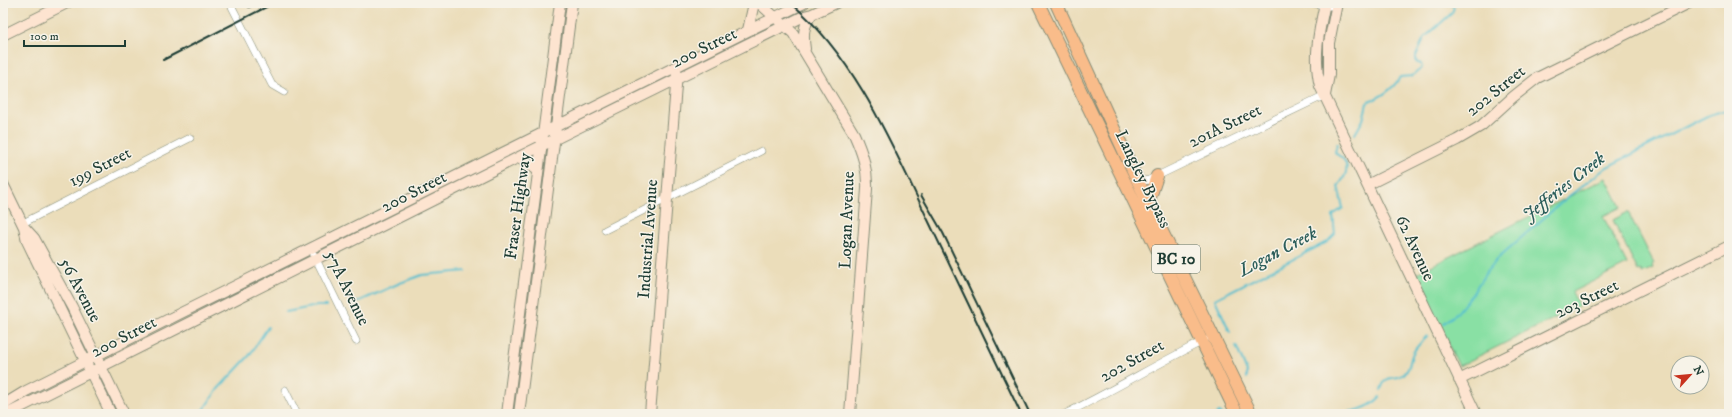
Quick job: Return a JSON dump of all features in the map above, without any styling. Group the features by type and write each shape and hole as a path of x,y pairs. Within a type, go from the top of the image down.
{"highway":[{"name":"Langley Bypass","path":"1038,3 1237,414"},
{"name":"Langley Bypass","path":"1056,3 1138,182 1251,414"},
{"path":"1148,203 1157,176"},
{"path":"1123,178 1138,182"}],"main road":[{"path":"3,35 67,3"},
{"name":"Fraser Highway","path":"507,414 560,3"},
{"name":"Fraser Highway","path":"519,414 572,3"},
{"path":"748,30 754,3"},
{"name":"Logan Avenue","path":"759,3 793,32 854,134 861,150 867,179 850,414"},
{"name":"200 Street","path":"3,405 85,361 804,3"},
{"name":"200 Street","path":"7,414 676,79 804,16 836,3"},
{"name":"202 Street","path":"1367,185 1457,140 1481,126 1537,78 1689,3"},
{"name":"62 Avenue","path":"1324,4 1317,41 1316,60 1320,86 1476,414"},
{"path":"1325,95 1329,75 1329,43 1336,5"},
{"path":"806,55 804,31 808,19 812,14"},
{"name":"Industrial Avenue","path":"650,414 677,66"},
{"path":"518,158 530,164 538,171"},
{"name":"56 Avenue","path":"3,184 23,225 27,241 49,289 111,414"},
{"name":"56 Avenue","path":"23,225 34,238 63,292 124,414"},
{"name":"203 Street","path":"1459,380 1729,246"},
{"path":"49,289 55,287 63,292"}],"street":[{"path":"230,3 272,85 284,92"},
{"path":"1314,3 1336,5"},
{"name":"201A Street","path":"1138,182 1157,176 1325,95"},
{"name":"199 Street","path":"23,225 190,138"},
{"path":"605,230 761,151"},
{"name":"57A Avenue","path":"311,248 356,340"},
{"name":"202 Street","path":"1065,414 1104,395 1137,375 1213,336"},
{"path":"285,390 297,414"}],"green space":[{"path":"1606,178 1621,207 1603,216 1627,264 1572,292 1579,306 1459,366 1413,275"},
{"path":"1628,212 1654,263 1652,265 1653,268 1642,273 1641,270 1638,271 1613,220"}],"waterway":[{"path":"1355,134 1363,120 1367,103 1381,96 1394,86 1400,77 1412,76 1422,68 1421,64 1416,62 1416,56 1424,38 1452,13 1454,7 1450,3"},
{"name":"Jefferies Creek","path":"1444,323 1457,313 1499,257 1569,196 1607,167 1709,115 1729,109"},
{"name":"Logan Creek","path":"1230,332 1215,299 1327,242 1335,234 1333,215 1343,208 1338,186 1347,169 1345,162 1335,152 1337,144"},
{"path":"351,305 422,275 466,271"},
{"path":"286,312 317,306 327,306"},
{"path":"200,414 218,389 249,356 268,327"},
{"name":"Jefferies Creek","path":"1381,390 1385,381 1401,376 1407,371 1414,351 1427,336"},
{"name":"Logan Creek","path":"1236,346 1247,372 1247,378"},
{"name":"Jefferies Creek","path":"1333,414 1365,408 1380,397"},
{"name":"Logan Creek","path":"1217,414 1219,412 1221,414"}],"railway":[{"path":"249,7 257,3"},
{"path":"163,60 274,3"},
{"path":"791,3 814,25 835,50 871,105 887,134 1021,414"},
{"path":"921,195 943,233 1030,414"}]}
